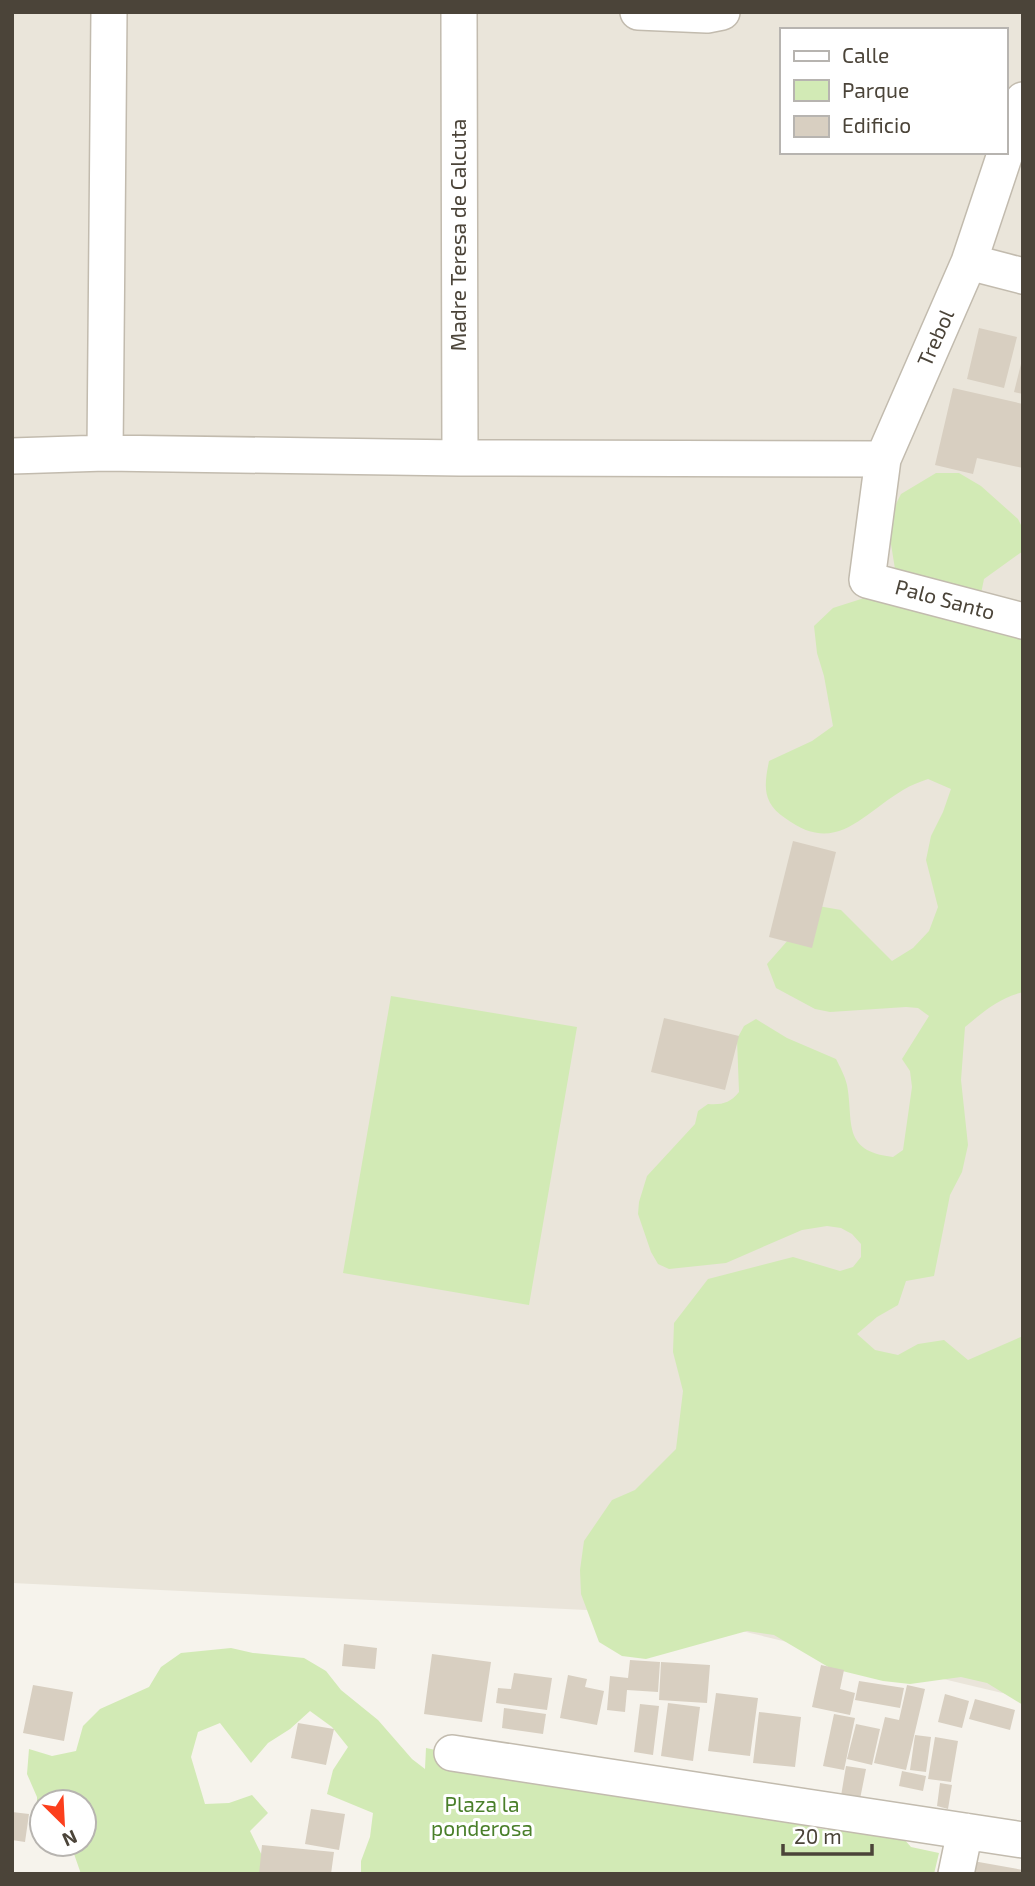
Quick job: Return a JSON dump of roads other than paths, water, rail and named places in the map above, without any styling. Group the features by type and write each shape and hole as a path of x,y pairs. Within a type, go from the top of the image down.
{"street":[{"path":"105,453 109,12"},
{"name":"Madre Teresa de Calcuta","path":"459,12 460,458"},
{"path":"638,12 707,15 722,12"},
{"name":"Trebol","path":"1007,149 1023,100"},
{"name":"Trebol","path":"867,580 883,459 970,262 1005,154"},
{"path":"970,262 1023,276"},
{"path":"12,456 105,453 460,458 883,459"},
{"name":"Palo Santo","path":"867,580 1023,621"},
{"path":"452,1753 1023,1840"},
{"path":"956,1874 965,1831"}],"park label":[{"name":"Plaza la ponderosa","path":"482,1817"}]}
